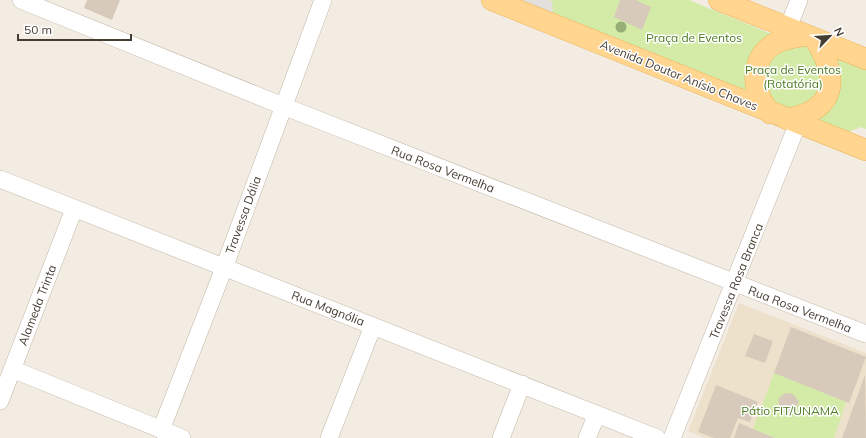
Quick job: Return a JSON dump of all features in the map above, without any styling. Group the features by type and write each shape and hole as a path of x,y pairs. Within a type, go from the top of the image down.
{"main road":[{"name":"Avenida Doutor Anísio Chaves","path":"492,0 866,150"},
{"path":"719,0 866,59"},
{"path":"803,34 826,56 830,68 829,93 818,108 806,115 785,118 760,99 757,90 756,70 759,61 767,50 776,43 803,34"}],"street":[{"name":"Rua Rosa Vermelha","path":"21,0 283,106 866,334"},
{"name":"Travessa Dália","path":"161,430 224,268 323,0"},
{"path":"799,0 803,34"},
{"name":"Travessa Rosa Branca","path":"672,438 735,284 785,118"},
{"name":"Rua Magnólia","path":"0,179 657,438"},
{"name":"Alameda Trinta","path":"0,401 74,209"},
{"path":"329,438 373,326"},
{"path":"12,369 182,438"},
{"path":"501,438 522,384"},
{"path":"587,438 597,414"}],"shaded area":[{"path":"517,0 552,1 553,14"},
{"path":"739,303 866,353 866,438 705,438 688,431"}],"green space":[{"name":"Praça de Eventos","path":"548,0 689,0 776,36 753,96 553,14"},
{"name":"Praça de Eventos (Rotatória)","path":"806,45 823,59 817,101 786,110 767,98 760,66 774,48"},
{"path":"832,57 866,68 866,129 861,127 846,133 811,120"},
{"name":"Pátio FIT/UNAMA","path":"774,373 846,402 834,438 775,438 753,429"}],"building":[{"path":"87,0 120,0 112,20 84,8"},
{"path":"620,0 636,0 651,7 642,30 614,17"},
{"path":"791,327 866,357 849,403 774,373"},
{"path":"754,334 773,341 765,363 745,356"},
{"path":"865,375 866,438 842,438"},
{"path":"716,385 758,402 750,422 738,418 730,438 714,438 698,432"},
{"path":"785,393 793,394 799,402 795,411 788,413 780,410 778,399"},
{"path":"739,423 753,429 775,438 734,438"}]}
